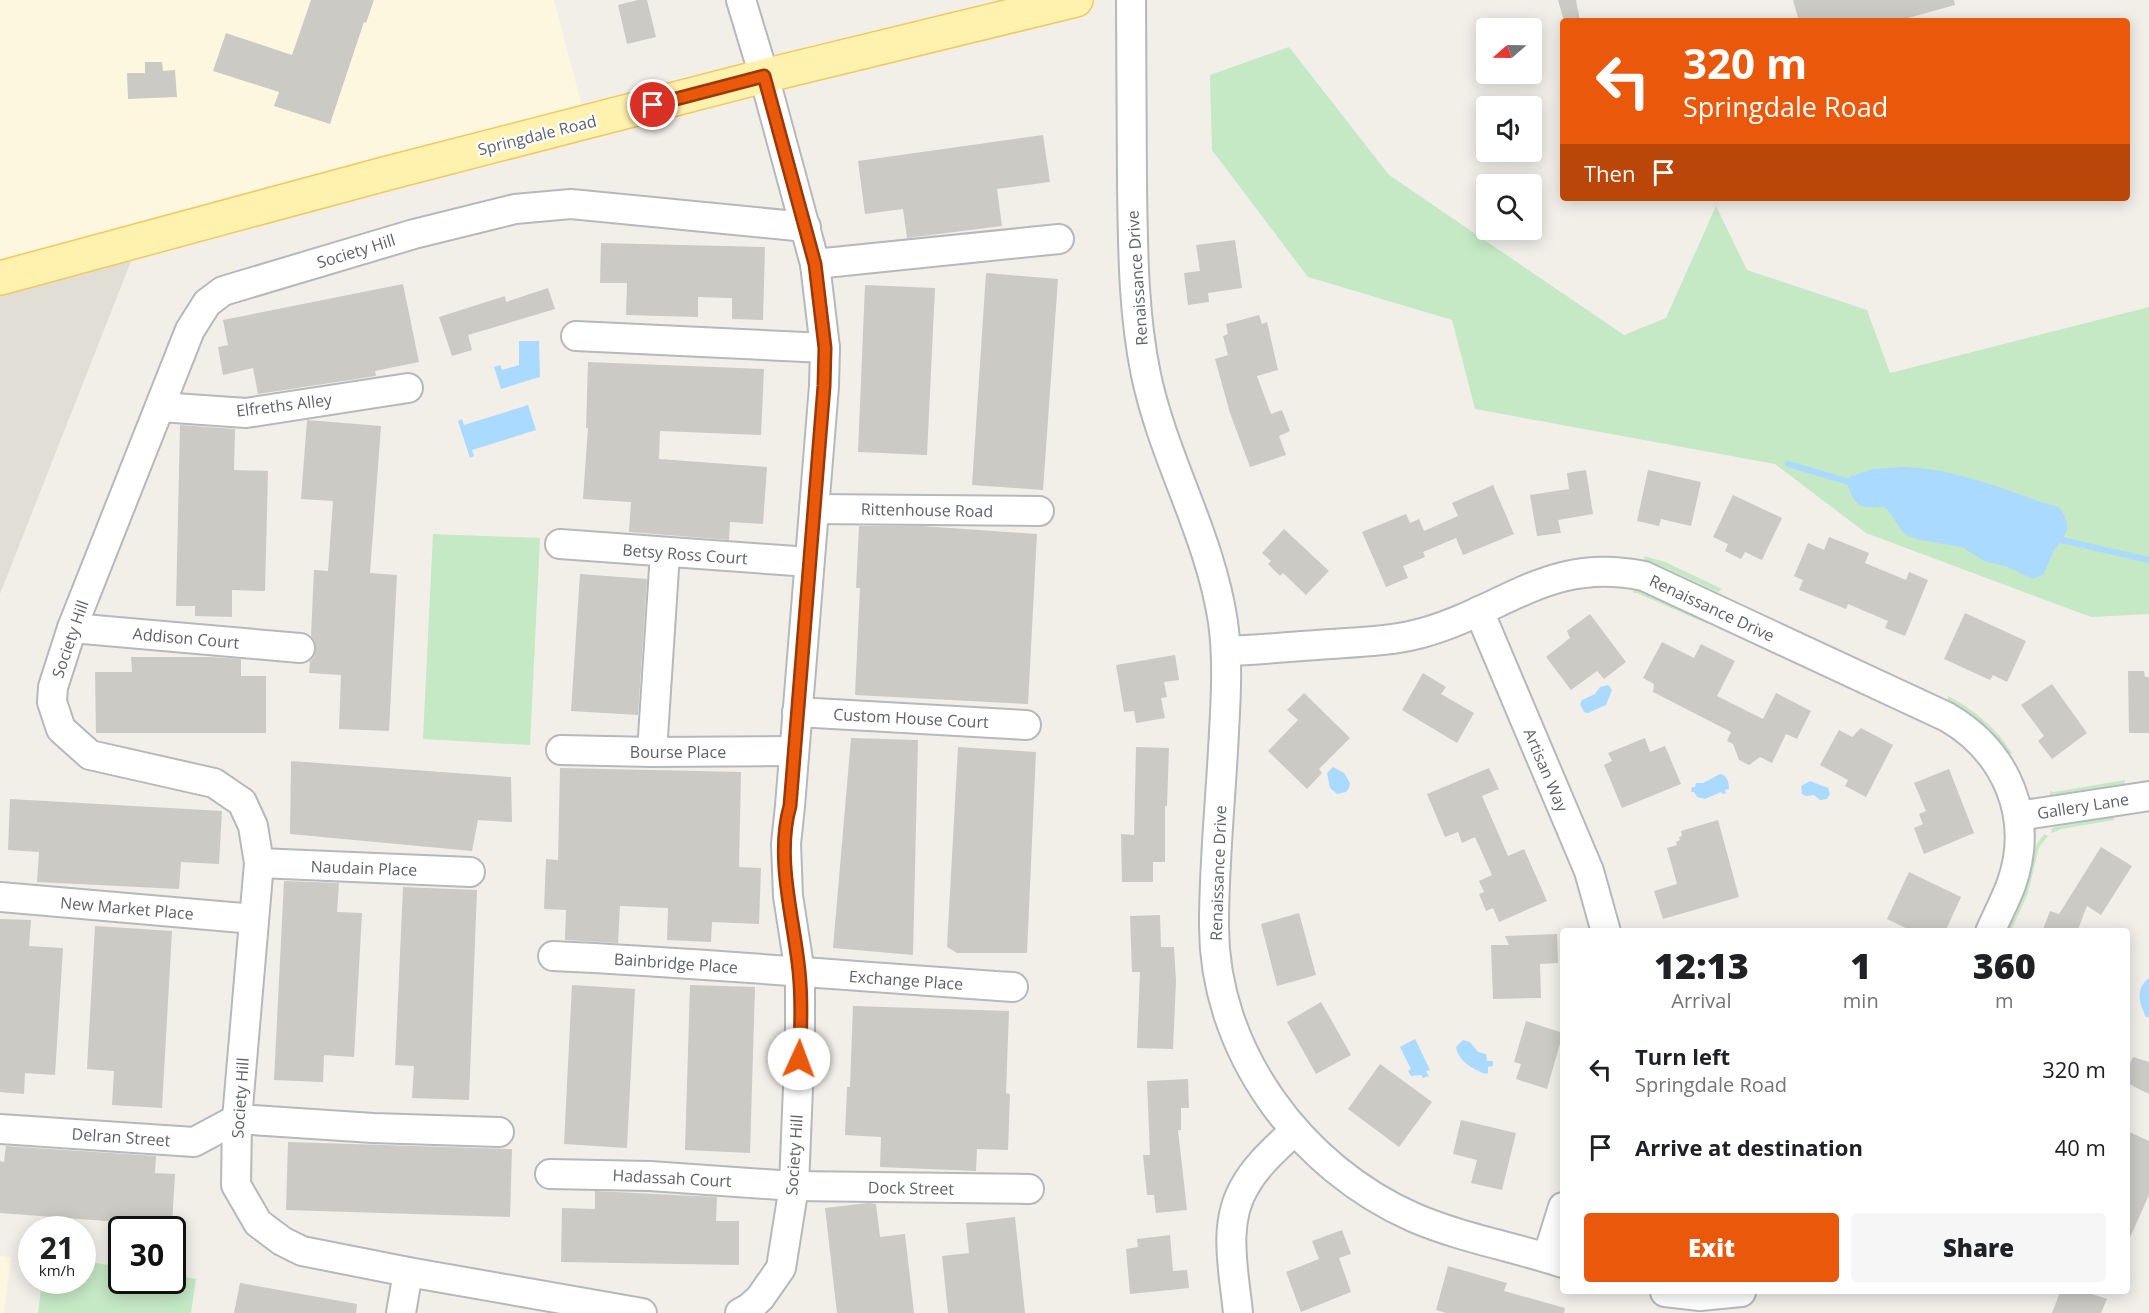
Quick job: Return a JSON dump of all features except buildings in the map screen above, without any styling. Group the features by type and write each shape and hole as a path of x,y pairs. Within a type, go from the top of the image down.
{"main road":[{"name":"Springdale Road","path":"0,278 388,173 764,76 1076,0"}],"street":[{"name":"Society Hill","path":"741,0 815,264 825,348 824,386 786,844 788,896 800,973 800,1038 794,1186 781,1268 757,1308"},
{"name":"Renaissance Drive","path":"1131,0 1133,268 1140,339 1146,377 1160,428 1209,557 1221,609 1226,651 1225,716 1214,922 1216,965 1224,1001 1240,1045 1258,1079 1294,1131 1337,1171 1390,1206 1417,1219 1555,1260"},
{"name":"Society Hill","path":"642,1313 613,1311 303,1251 282,1241 258,1223 236,1185 237,1119 258,863 253,826 242,802 214,783 90,755 61,729 52,702 53,687 72,628 190,330 207,303 223,291 414,234 515,209 572,204 806,227"},
{"path":"815,264 1059,239"},
{"path":"576,336 825,348"},
{"name":"Elfreths Alley","path":"160,407 246,413 408,388"},
{"name":"Rittenhouse Road","path":"814,509 1039,512"},
{"name":"Betsy Ross Court","path":"560,544 809,562"},
{"path":"652,752 665,553"},
{"name":"Renaissance Drive","path":"1226,651 1394,639 1435,629 1546,581 1570,574 1614,571 1644,576 1959,725 1982,743 2008,782 2018,816 2019,843 2015,872 1992,928"},
{"name":"Artisan Way","path":"1479,611 1592,877 1605,928"},
{"name":"Addison Court","path":"72,628 300,648"},
{"name":"Custom House Court","path":"797,712 1026,725"},
{"name":"Bourse Place","path":"561,750 794,751"},
{"name":"Gallery Lane","path":"2018,816 2149,796"},
{"name":"Naudain Place","path":"258,863 470,872"},
{"name":"New Market Place","path":"0,897 254,919"},
{"name":"Bainbridge Place","path":"553,956 662,961 800,973"},
{"name":"Exchange Place","path":"800,973 1013,987"},
{"path":"237,1119 373,1128 499,1132"},
{"name":"Delran Street","path":"0,1129 194,1142 237,1119"},
{"path":"1238,1313 1231,1228 1236,1208 1253,1174 1294,1131"},
{"name":"Hadassah Court","path":"550,1174 650,1176 794,1186"},
{"name":"Dock Street","path":"794,1186 1029,1189"},
{"path":"1555,1260 1560,1227"},
{"path":"401,1313 408,1272"},
{"path":"1678,1294 1690,1296 1716,1294"}],"shaded area":[{"path":"0,0 554,0 586,122 0,278"},
{"path":"139,241 0,594 0,278"},
{"path":"0,1256 11,1257 4,1313 0,1313"}],"green space":[{"path":"1289,47 1389,175 1476,234 1476,240 1484,240 1624,335 1666,318 1716,206 1747,270 1867,310 1890,373 2149,307 2149,614 2091,617 1866,533 1775,464 1475,409 1452,320 1308,277 1212,150 1210,75"},
{"path":"433,534 540,538 530,745 423,739"},
{"path":"1644,556 1665,562 1722,589 1718,592 1645,561"},
{"path":"1635,589 1657,596 1708,620 1708,624 1633,593"},
{"path":"1948,696 1984,720 2012,753 2008,754 1989,730 1974,716 1948,701"},
{"path":"2125,780 2124,784 2050,795 2050,791"},
{"path":"2114,816 2114,820 2061,829 2052,833 2051,829 2055,827"},
{"path":"2044,834 2048,836 2039,847 2028,893 2012,928 2009,928 2028,881 2035,847"},
{"path":"96,1263 108,1265 108,1294 186,1294 186,1277 196,1279 191,1313 38,1313 40,1294 96,1294"}],"water":[{"path":"519,341 539,341 540,377 501,389 494,367 500,365 502,370 519,365"},
{"path":"528,405 536,430 472,450 474,456 470,458 458,421 462,419 464,425"},
{"path":"1904,467 1962,476 2059,507 2064,514 2067,530 2044,574 2033,579 2008,567 1984,561 1962,547 1908,536 1887,509 1858,504 1846,481 1850,476 1873,469"},
{"path":"1608,685 1612,690 1606,705 1588,713 1584,712 1580,704 1582,700 1595,694 1600,687"},
{"path":"1333,767 1344,773 1350,783 1346,792 1337,794 1330,788 1327,773"},
{"path":"1720,774 1726,777 1728,782 1729,789 1725,790 1726,793 1721,792 1705,799 1691,792 1696,783 1703,783"},
{"path":"1810,781 1828,788 1830,794 1827,799 1820,800 1814,795 1802,794 1801,786"},
{"path":"2149,978 2149,1017 2146,1017 2140,991"},
{"path":"1415,1039 1430,1070 1426,1071 1429,1076 1423,1078 1421,1075 1411,1076 1408,1071 1411,1069 1400,1047"},
{"path":"1463,1040 1470,1042 1478,1052 1486,1054 1487,1061 1493,1061 1493,1066 1488,1067 1488,1073 1485,1074 1471,1067 1463,1060 1456,1047"}],"waterway":[{"path":"1788,464 1853,483"},
{"path":"2057,539 2149,560"}],"route":[{"path":"653,105 764,76 815,264 825,348 824,386 786,844 788,896 800,973 799,1059"}]}
